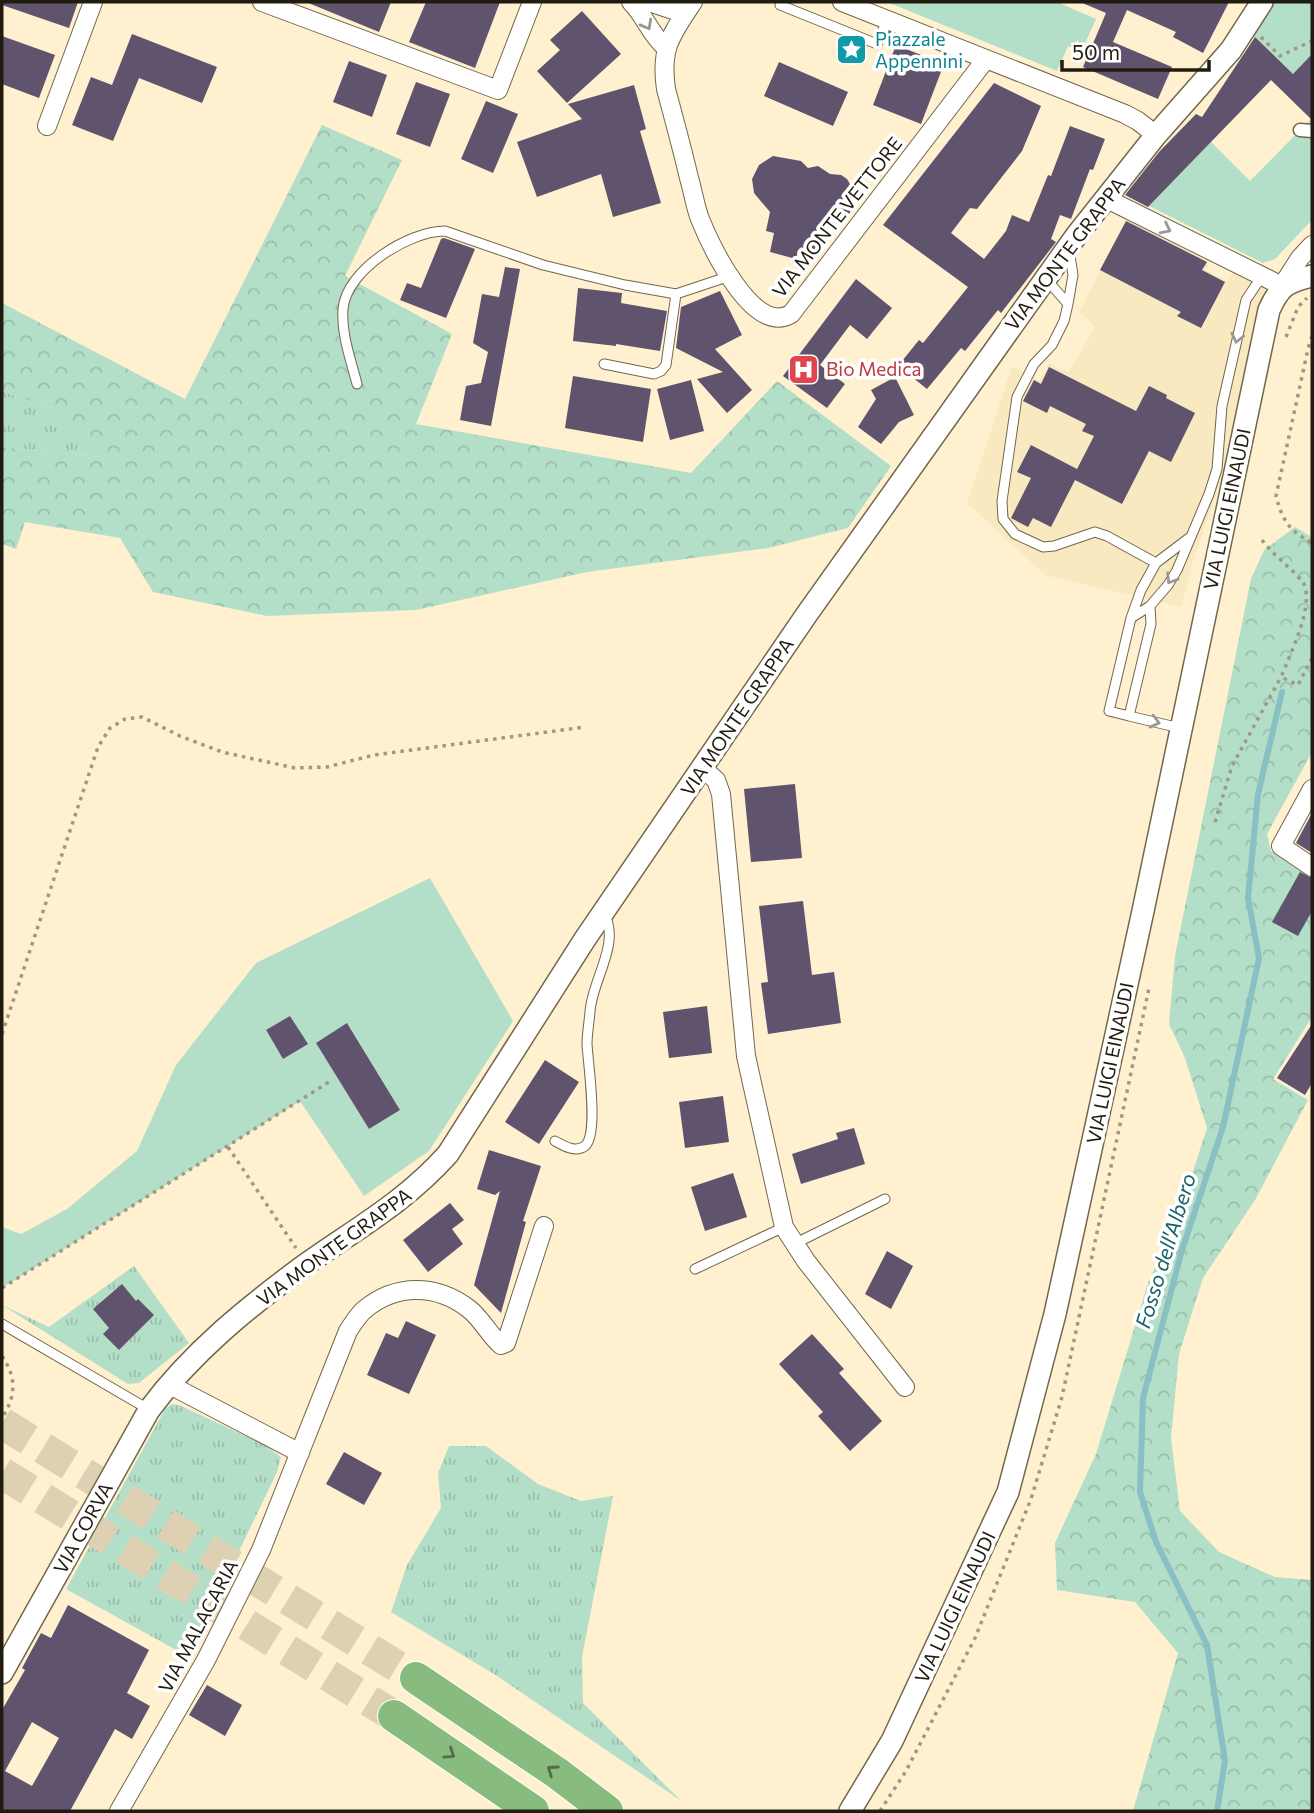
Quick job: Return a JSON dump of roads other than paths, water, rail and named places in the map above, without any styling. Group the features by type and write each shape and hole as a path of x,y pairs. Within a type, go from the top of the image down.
{"highway":[{"path":"416,1678 557,1773 607,1811"},
{"path":"394,1716 533,1811"}],"street":[{"path":"47,126 93,2"},
{"path":"262,2 498,90 532,2"},
{"path":"631,2 654,37 666,47 689,8 649,2"},
{"path":"842,2 1125,114 1156,135"},
{"name":"VIA MONTE GRAPPA","path":"168,1384 221,1331 306,1265 384,1213 428,1177 448,1154 603,912 807,614 1045,278 1156,135 1231,50 1262,2"},
{"name":"VIA MONTE VETTORE","path":"666,47 663,69 666,89 700,218 730,276 758,311 773,318 791,314 986,59"},
{"path":"1105,198 1282,286"},
{"path":"1282,286 1312,245"},
{"path":"1282,286 1312,275"},
{"name":"VIA LUIGI EINAUDI","path":"850,1811 892,1741 1008,1492 1055,1314 1269,310 1282,286"},
{"path":"702,768 716,780 721,794 746,1056 784,1227 794,1244 905,1387"},
{"path":"1312,789 1281,846 1312,867"},
{"name":"VIA MALACARIA","path":"119,1811 206,1660 261,1550 348,1331 363,1310 389,1293 414,1289 439,1292 468,1308 501,1345 506,1343 544,1226"},
{"path":"168,1384 300,1453"},
{"name":"VIA CORVA","path":"2,1673 149,1410 168,1384"}],"lane":[{"path":"782,2 780,5 877,44 887,20"},
{"path":"357,384 343,326 343,305 352,283 369,265 388,252 432,231 445,231 543,265 676,295 730,276"},
{"path":"1069,247 1073,275 1068,304 1052,345 1034,364 1017,397 1002,501 1003,519 1016,534 1043,547 1095,532 1156,563"},
{"path":"1130,618 1150,606 1168,585 1191,537 1217,469 1222,406 1246,300 1262,276"},
{"path":"1045,278 1068,304"},
{"path":"604,364 654,374 661,371 666,365 676,295"},
{"path":"1180,728 1109,711 1130,618 1141,590 1156,563 1191,537"},
{"path":"1129,716 1151,624 1150,606"},
{"path":"555,1141 577,1149 586,1145 591,1136 587,1041 590,1005 611,940 610,925 603,912"},
{"path":"794,1244 885,1199"},
{"path":"695,1269 784,1227"},
{"path":"2,1324 149,1410"}],"waterway":[{"name":"Fosso dell'Albero","path":"1217,1811 1225,1761 1207,1645 1156,1542 1140,1492 1143,1398 1182,1250 1223,1127 1259,958 1248,898 1258,794 1282,692"}],"tunnel":[{"path":"2,1423 416,1678"},
{"path":"2,1473 394,1716"}],"place":[{"name":"Piazzale Appennini","path":"852,50"},
{"name":"Bio Medica","path":"803,369"}]}
